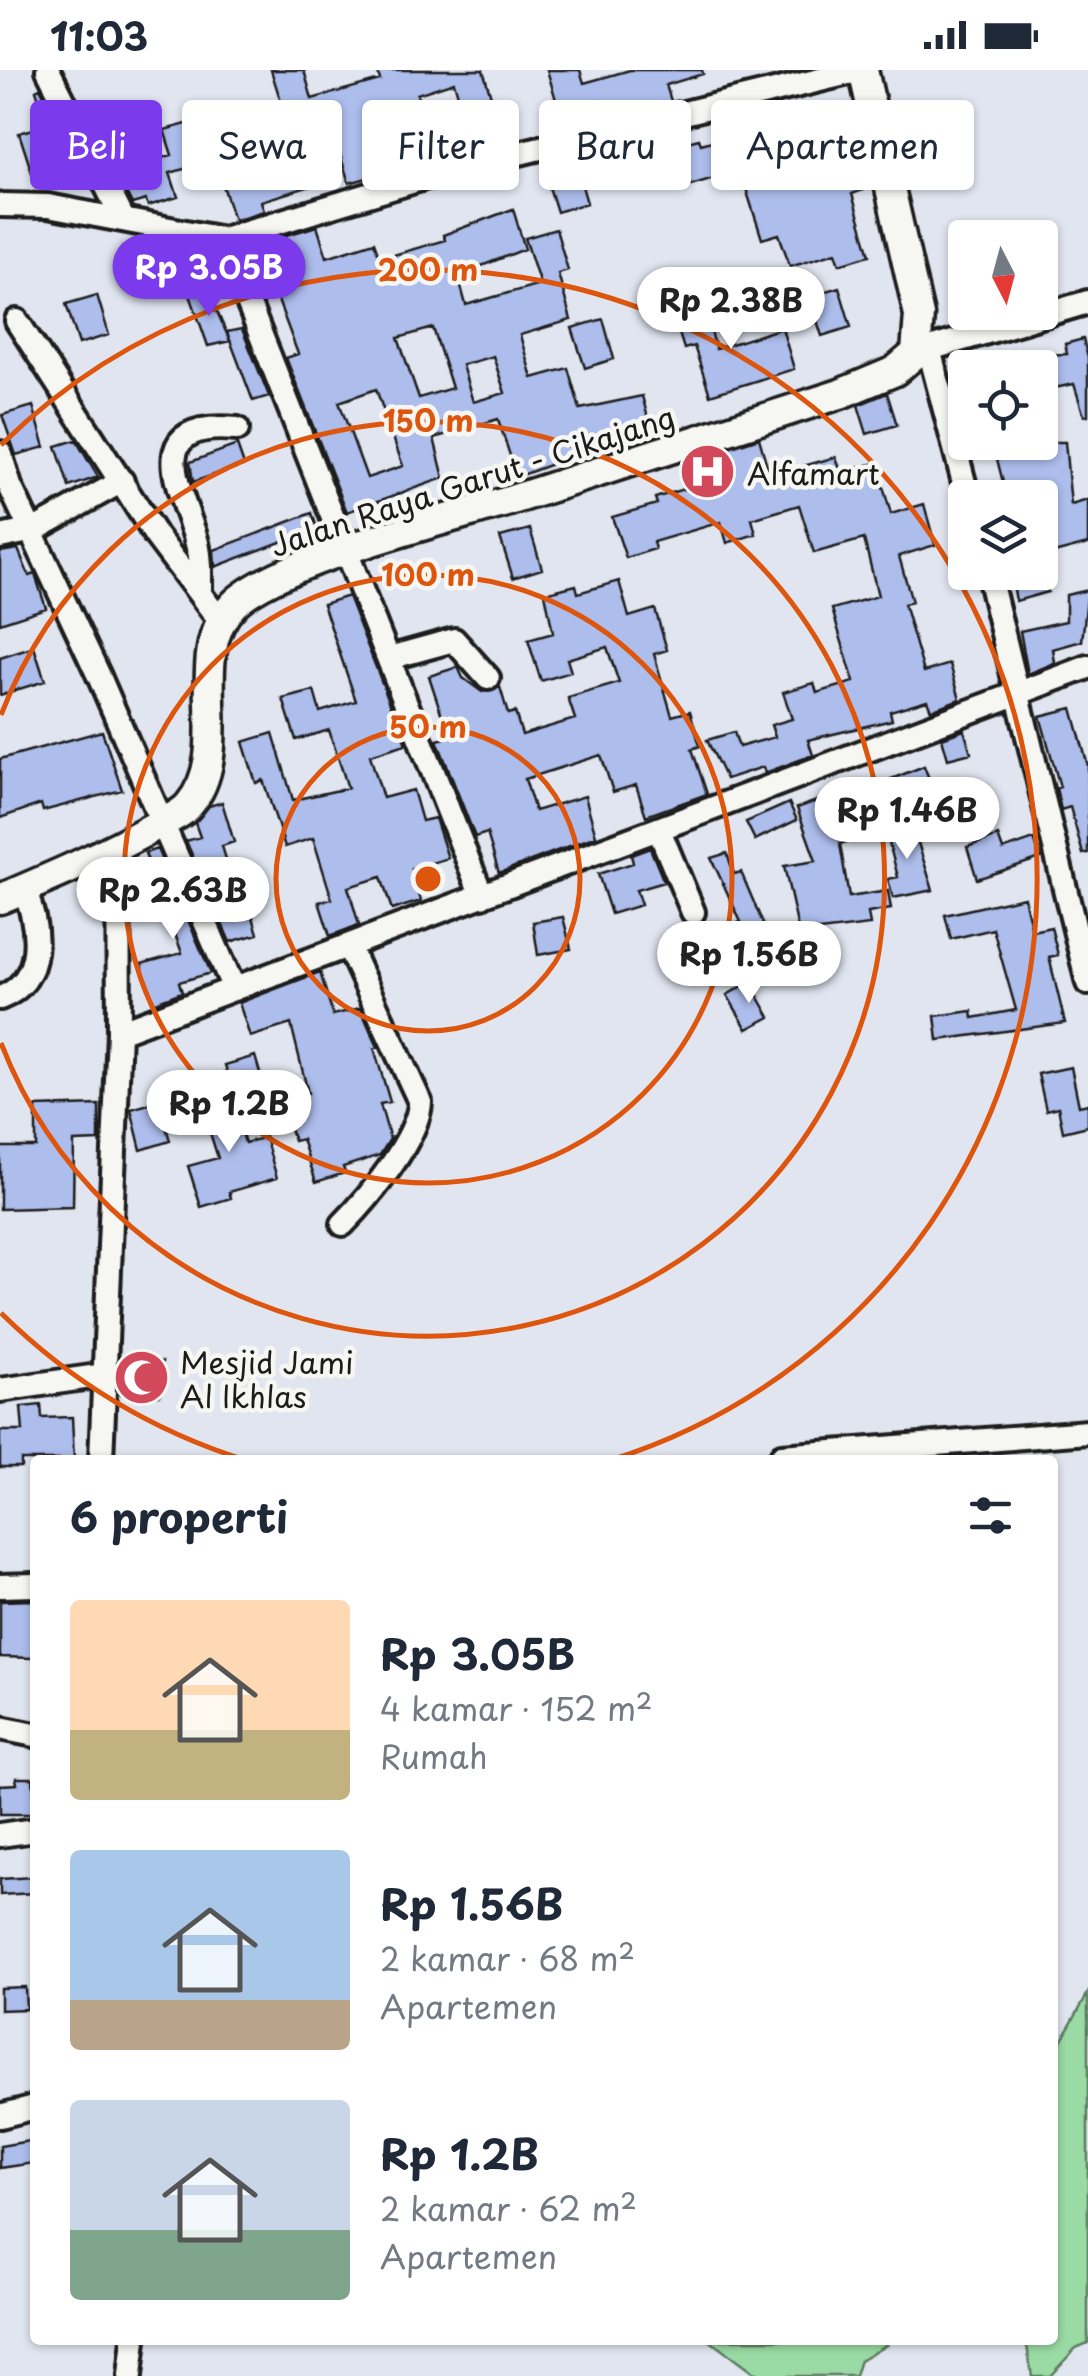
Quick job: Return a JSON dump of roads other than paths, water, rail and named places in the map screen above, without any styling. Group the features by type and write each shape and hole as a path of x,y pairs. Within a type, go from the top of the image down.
{"main road":[{"path":"862,70 919,315 917,355"},
{"name":"Jalan Raya Garut - Cikajang","path":"220,622 235,602 274,579 346,552 840,394 882,378 917,355"},
{"path":"12,894 118,849 187,808 206,771 213,644 220,622"}],"street":[{"path":"48,70 123,219"},
{"path":"0,205 17,202 222,240 454,169 862,70"},
{"path":"222,240 482,896"},
{"path":"962,480 917,355 1088,302"},
{"path":"17,321 156,536 220,622"},
{"path":"200,591 200,558 178,499 172,464 182,441 193,434 224,426 238,429"},
{"path":"0,454 10,486 34,530 234,989"},
{"path":"0,537 34,530 122,480"},
{"path":"993,590 1088,983"},
{"path":"389,658 454,640 488,678"},
{"path":"119,1032 1088,667"},
{"path":"660,830 693,912"},
{"path":"100,1455 119,1032 118,849"},
{"path":"0,998 26,980 37,946 34,913 12,894"},
{"path":"343,1224 382,1177 420,1115 420,1102 348,946"},
{"path":"0,1390 104,1374"},
{"path":"822,1455 1088,1432"},
{"path":"0,1586 30,1585"},
{"path":"0,1728 30,1735"},
{"path":"0,1834 30,1831"},
{"path":"0,2116 30,2108"},
{"path":"130,2376 133,2345"}],"place":[{"name":"Alfamart","path":"708,472"},
{"name":"Mesjid Jami Al Ikhlas","path":"141,1378"}]}
